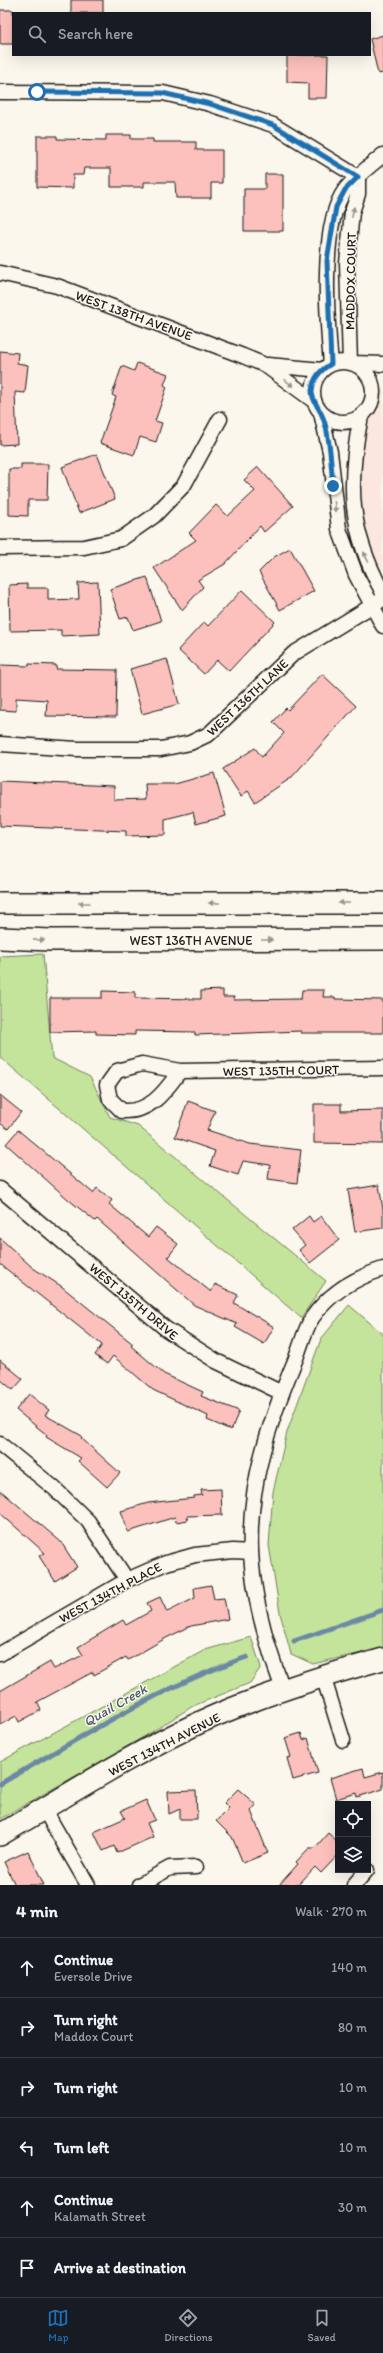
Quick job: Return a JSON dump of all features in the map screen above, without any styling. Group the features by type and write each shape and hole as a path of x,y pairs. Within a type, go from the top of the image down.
{"main road":[{"path":"0,903 383,903"},
{"name":"WEST 136TH AVENUE","path":"0,938 51,940 383,939"},
{"name":"WEST 134TH AVENUE","path":"0,1835 203,1721 283,1689 383,1659"}],"street":[{"path":"0,92 162,93 210,104 273,125 358,177"},
{"name":"MADDOX COURT","path":"326,367 327,261 336,207 345,190 383,154"},
{"name":"MADDOX COURT","path":"352,363 347,263 352,212 358,194 358,177"},
{"name":"WEST 138TH AVENUE","path":"0,273 57,286 265,365 314,401"},
{"path":"383,364 340,362 326,367 313,384 314,401 321,413 330,452 339,529 346,552 377,603 383,626"},
{"path":"321,413 336,422 353,420 361,416 368,409 378,392 373,388 366,373 352,363"},
{"name":"WEST 138TH AVENUE","path":"265,365 326,367"},
{"path":"361,416 354,453 353,504 362,549 383,592"},
{"path":"0,548 84,547 121,539 154,516 184,485 220,419"},
{"name":"WEST 136TH LANE","path":"0,744 76,749 160,749 190,743 209,734 293,654 377,603"},
{"name":"WEST 135TH COURT","path":"180,1071 157,1100 132,1112 122,1111 110,1099 107,1085 117,1071 142,1064 180,1071 383,1068"},
{"name":"WEST 135TH DRIVE","path":"0,1189 166,1328 216,1361 282,1393"},
{"path":"283,1689 266,1642 260,1615 251,1552 251,1524 258,1469 282,1393 315,1315 333,1295 347,1284 363,1276 383,1269"},
{"path":"0,1444 54,1488 88,1520 127,1580"},
{"name":"WEST 134TH PLACE","path":"0,1654 127,1580 181,1558 233,1551 251,1552"},
{"path":"323,1676 342,1740"},
{"path":"44,1809 88,1885"},
{"path":"139,1885 170,1868 196,1867"},
{"path":"354,1885 364,1873"}],"shaded area":[{"path":"383,388 383,593 356,523 361,416 368,409 373,396"}],"green space":[{"path":"43,954 52,1058 90,1077 110,1117 138,1126 326,1281 301,1318 0,1057 0,956"},
{"path":"349,1305 383,1334 383,1648 313,1664 291,1654 280,1613 269,1545 273,1492 287,1432 321,1339"},
{"path":"251,1637 261,1667 250,1683 193,1706 147,1735 0,1819 0,1762 205,1650"}],"building":[{"path":"71,0 103,0 103,12 71,12"},
{"path":"0,10 13,10 12,44 0,44"},
{"path":"383,35 383,73 378,74 371,39"},
{"path":"287,56 328,56 327,98 308,98 308,83 287,82"},
{"path":"106,135 131,135 131,139 153,139 153,142 196,142 196,150 222,150 222,183 211,183 211,198 176,198 175,182 144,182 144,187 111,187 111,168 84,168 83,175 73,175 73,188 37,187 37,136 57,136 57,139 106,140"},
{"path":"265,174 283,174 283,231 244,231 244,189 265,189"},
{"path":"0,351 18,353 17,363 28,365 25,393 15,392 17,444 0,445"},
{"path":"137,363 168,374 164,385 167,387 155,421 162,423 156,442 140,437 134,455 100,443 116,397 112,395 122,366 134,371"},
{"path":"97,454 115,499 79,513 62,467"},
{"path":"21,464 48,464 47,500 28,500 28,516 9,515 9,469 21,469"},
{"path":"258,467 293,506 264,532 260,526 225,564 198,580 203,587 182,610 154,568 196,540 189,533 216,505 228,516 255,491 244,480"},
{"path":"290,548 314,591 280,610 259,572 274,557"},
{"path":"147,577 161,621 133,630 128,617 120,619 110,589"},
{"path":"98,582 100,634 61,636 61,630 10,631 9,585 27,584 27,588 48,588 48,600 79,599 78,583"},
{"path":"242,590 275,622 229,671 217,660 204,674 178,650 204,622 208,626"},
{"path":"167,659 179,704 142,714 130,669"},
{"path":"29,664 56,665 56,669 117,670 116,717 46,716 47,700 16,698 16,711 0,710 0,665 29,666"},
{"path":"322,674 356,706 291,778 255,802 248,791 241,796 223,769 255,748 262,757 284,733 273,722 286,708 288,710"},
{"path":"214,773 226,816 196,824 193,812 165,819 165,835 126,836 126,831 0,826 0,781 114,786 114,800 146,799 145,784 175,784"},
{"path":"223,990 223,997 234,997 234,1000 301,999 302,990 324,990 323,997 335,997 335,999 383,1000 383,1033 301,1033 301,1031 195,1035 195,1032 135,1031 135,1035 96,1034 96,1031 50,1032 50,998 102,998 102,991 135,992 135,998 201,999 201,991"},
{"path":"0,1095 21,1112 8,1129 0,1123"},
{"path":"188,1101 215,1111 207,1130 250,1144 301,1150 297,1183 268,1179 270,1165 243,1161 238,1175 210,1166 215,1151 175,1137"},
{"path":"314,1104 341,1104 341,1111 383,1110 383,1144 314,1143"},
{"path":"18,1130 93,1193 97,1188 112,1200 109,1204 148,1237 156,1227 178,1244 168,1257 211,1292 215,1284 238,1295 234,1303 274,1327 264,1344 235,1327 237,1324 194,1305 97,1219 95,1221 69,1200 6,1144"},
{"path":"379,1185 383,1209 383,1228 355,1232 348,1190"},
{"path":"309,1216 313,1222 321,1216 339,1240 310,1263 299,1250 305,1245 292,1230"},
{"path":"0,1238 33,1268 61,1286 133,1344 131,1346 164,1374 203,1392 201,1396 239,1411 231,1430 207,1420 208,1416 153,1390 113,1356 107,1364 95,1355 102,1345 0,1264"},
{"path":"0,1360 23,1379 13,1390 0,1379"},
{"path":"29,1394 49,1410 45,1415 82,1436 81,1438 120,1473 107,1487 78,1461 81,1458 46,1437 47,1435 16,1410"},
{"path":"221,1489 222,1515 187,1516 188,1520 176,1522 175,1517 128,1532 121,1511 148,1503 194,1498 194,1496 202,1495 201,1490"},
{"path":"0,1490 61,1542 77,1567 55,1581 39,1556 45,1553 0,1513"},
{"path":"211,1585 214,1599 224,1598 228,1619 191,1626 166,1638 128,1660 126,1657 94,1675 93,1672 37,1702 41,1710 19,1722 16,1716 0,1725 0,1691 50,1662 54,1669 83,1655 78,1647 123,1620 126,1625 151,1611 147,1603 160,1597 167,1612 195,1598 194,1588"},
{"path":"301,1733 303,1740 308,1738 318,1773 293,1780 287,1758 291,1757 285,1738"},
{"path":"363,1768 365,1777 383,1772 383,1789 357,1797 356,1793 336,1799 330,1778"},
{"path":"238,1789 256,1805 251,1811 268,1853 243,1863 232,1837 216,1821 229,1808 224,1803"},
{"path":"196,1790 197,1819 180,1819 180,1809 169,1814 168,1791"},
{"path":"146,1800 155,1820 147,1823 153,1837 117,1853 114,1846 103,1851 94,1832 125,1818 121,1811"},
{"path":"328,1833 335,1839 335,1858 321,1873 315,1867 298,1885 279,1885 298,1864 296,1862 309,1848 315,1848"},
{"path":"28,1851 44,1885 15,1885 4,1862"}],"waterway":[{"name":"Quail Creek","path":"294,1641 383,1610"},
{"name":"Quail Creek","path":"0,1784 120,1714 151,1698 214,1669 247,1657"}],"route":[{"path":"37,92 162,93 210,104 273,125 358,177 345,190 336,207 327,261 329,344 331,364 322,370 317,376 313,384 312,392 316,407 321,413 330,452 333,486"}]}
